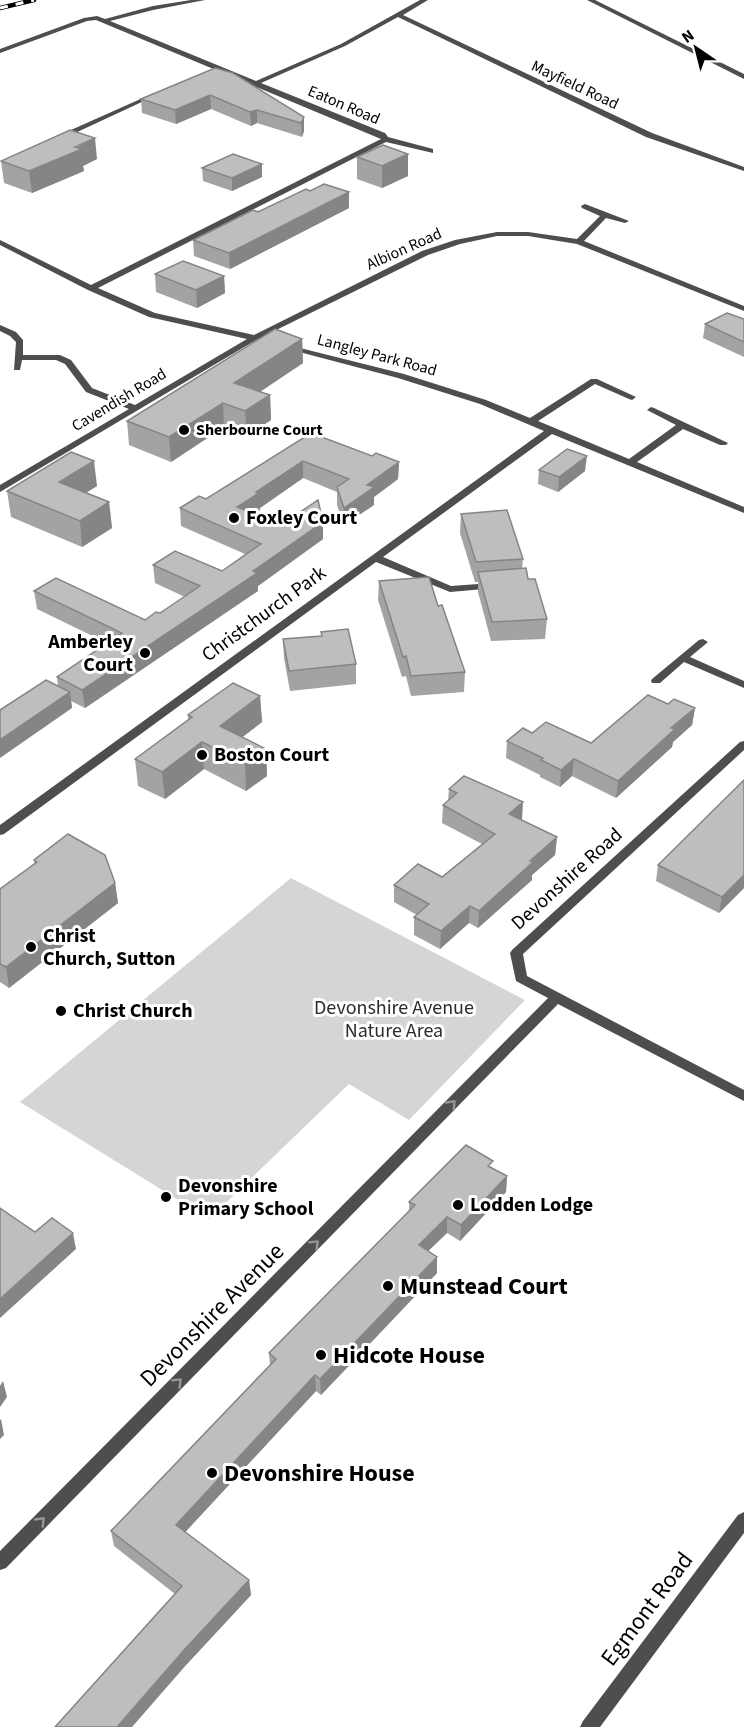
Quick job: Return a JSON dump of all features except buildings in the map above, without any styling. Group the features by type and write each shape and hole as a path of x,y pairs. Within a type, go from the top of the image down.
{"street":[{"path":"104,21 153,8 202,0"},
{"path":"256,83 343,45 425,0"},
{"path":"591,0 744,77"},
{"name":"Mayfield Road","path":"398,15 649,135 744,169"},
{"name":"Eaton Road","path":"0,51 86,19 97,18 382,135 385,140 90,288"},
{"path":"210,72 221,68"},
{"path":"48,142 169,89"},
{"path":"385,140 430,151"},
{"path":"585,206 625,221"},
{"path":"579,242 605,215"},
{"name":"Albion Road","path":"254,338 425,253 458,242 496,234 528,234 579,242 744,309"},
{"path":"0,242 90,288 152,315 265,340"},
{"path":"0,328 13,334 20,342 17,363 57,357 68,362 89,390 135,408"},
{"name":"Cavendish Road","path":"0,489 254,338"},
{"name":"Langley Park Road","path":"276,343 411,379 532,421 744,510"},
{"path":"580,375 632,397"},
{"path":"532,421 594,381"},
{"path":"651,410 723,443"},
{"path":"631,462 682,425"},
{"name":"Christchurch Park","path":"0,831 552,429"},
{"path":"374,557 450,589 506,584"},
{"path":"656,681 702,642"},
{"path":"683,658 744,685"},
{"name":"Devonshire Road","path":"744,744 516,953 521,978 744,1096"},
{"name":"Devonshire Avenue","path":"0,1562 557,997"},
{"name":"Egmont Road","path":"589,1727 744,1520"}],"green space":[{"name":"Devonshire Avenue Nature Area","path":"291,878 525,1000 409,1120 349,1084 209,1219 20,1102"}],"railway":[{"path":"0,8 34,0"}],"place":[{"name":"Sherbourne Court","path":"184,430"},
{"name":"Foxley Court","path":"234,518"},
{"name":"Amberley Court","path":"145,653"},
{"name":"Boston Court","path":"202,755"},
{"name":"Christ Church, Sutton","path":"31,947"},
{"name":"Christ Church","path":"61,1011"},
{"name":"Devonshire Primary School","path":"166,1197"},
{"name":"Lodden Lodge","path":"458,1205"},
{"name":"Munstead Court","path":"388,1286"},
{"name":"Hidcote House","path":"321,1355"},
{"name":"Devonshire House","path":"212,1473"}]}
